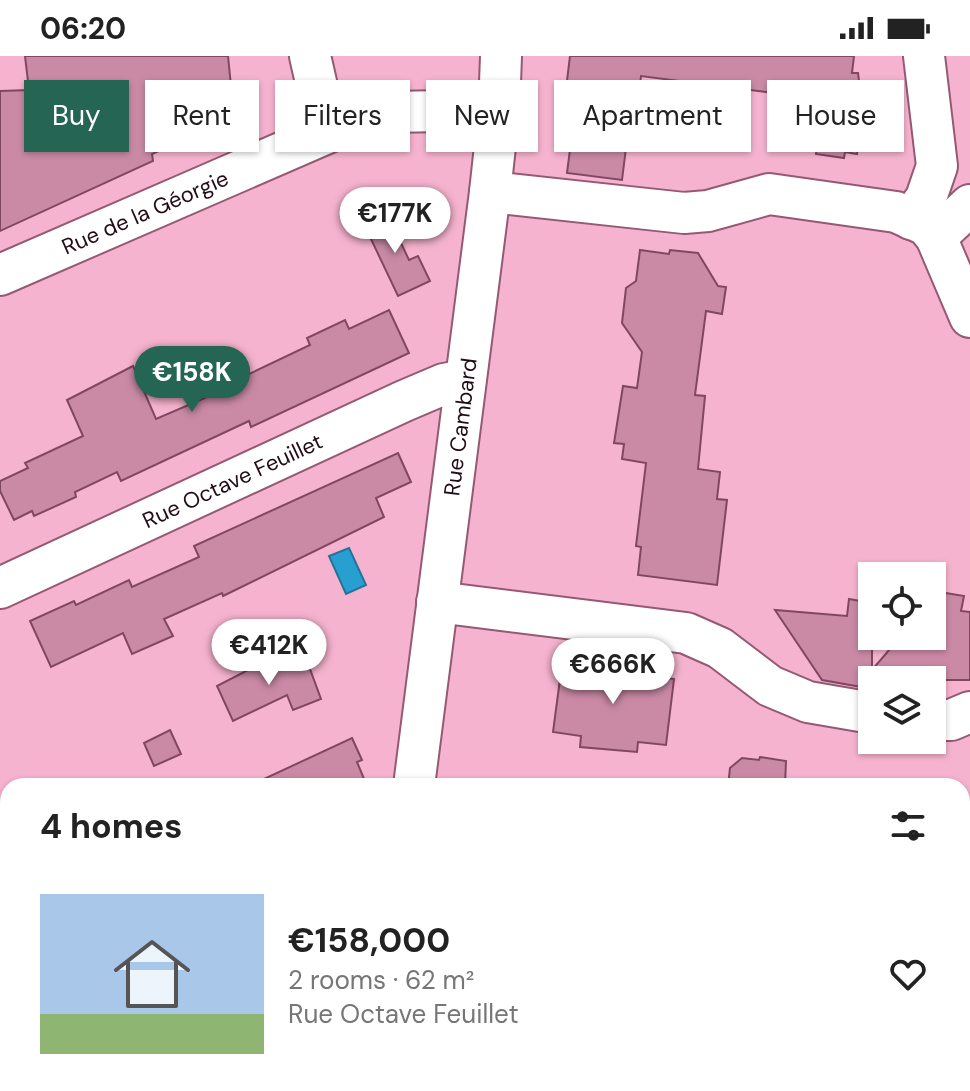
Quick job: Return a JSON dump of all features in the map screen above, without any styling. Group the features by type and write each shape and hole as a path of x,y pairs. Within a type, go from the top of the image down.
{"street":[{"path":"310,56 316,80"},
{"path":"924,56 937,166 926,198 924,228 970,317"},
{"name":"Rue Cambard","path":"498,60 498,80"},
{"name":"Rue de la Géorgie","path":"0,275 281,152"},
{"name":"Rue Cambard","path":"415,778 494,152"},
{"path":"924,228 970,203 933,180"},
{"path":"490,192 684,213 708,211 769,194 896,212 924,228"},
{"name":"Rue Octave Feuillet","path":"0,588 404,401 444,384 465,380"},
{"path":"437,602 686,633 720,648 770,686 808,702 858,711"},
{"path":"946,720 970,712"}],"water":[{"path":"349,548 366,585 346,594 329,556"}],"building":[{"path":"25,56 228,56 230,80 145,80 145,152 156,152 152,154 153,161 0,231 0,91 24,90 24,152 129,152 129,80 28,80"},
{"path":"570,56 854,56 852,73 858,73 859,80 767,80 767,92 751,90 751,80 672,80 641,76 641,80 567,80"},
{"path":"570,152 626,152 622,180 567,173"},
{"path":"816,152 845,152 844,158"},
{"path":"385,209 409,260 418,256 430,281 398,296 362,220"},
{"path":"640,250 669,254 670,250 698,253 718,286 726,287 722,314 706,311 695,395 705,396 698,469 720,472 717,499 727,500 717,585 638,575 641,547 636,546 646,463 622,459 624,444 614,443 623,386 637,388 642,352 622,323 626,288 636,281"},
{"path":"389,310 409,353 251,427 249,421 121,481 117,472 75,492 76,497 34,516 32,511 14,520 0,491 0,481 28,468 25,463 83,436 67,400 133,366 156,419 247,380 245,376 310,345 307,338 345,320 349,329"},
{"path":"398,453 411,482 376,498 384,517 223,596 222,593 164,619 173,636 132,654 123,633 51,667 30,621 74,601 76,605 129,580 132,587 199,557 194,546"},
{"path":"946,593 964,596 961,611 970,612 970,680 946,680 946,666 875,666 889,650 946,650"},
{"path":"849,599 858,601 858,650 872,650 872,666 858,666 858,686 822,680 775,610 847,616"},
{"path":"285,651 293,666 307,661 321,699 293,710 287,695 233,721 217,686"},
{"path":"590,661 647,669 646,675 674,679 666,745 638,742 637,752 580,747 581,736 553,732 562,664 589,668"},
{"path":"170,730 181,754 154,766 144,743"},
{"path":"352,738 362,760 357,762 364,778 266,778"},
{"path":"760,757 786,761 785,778 729,778 730,768 742,758 759,760"}]}
